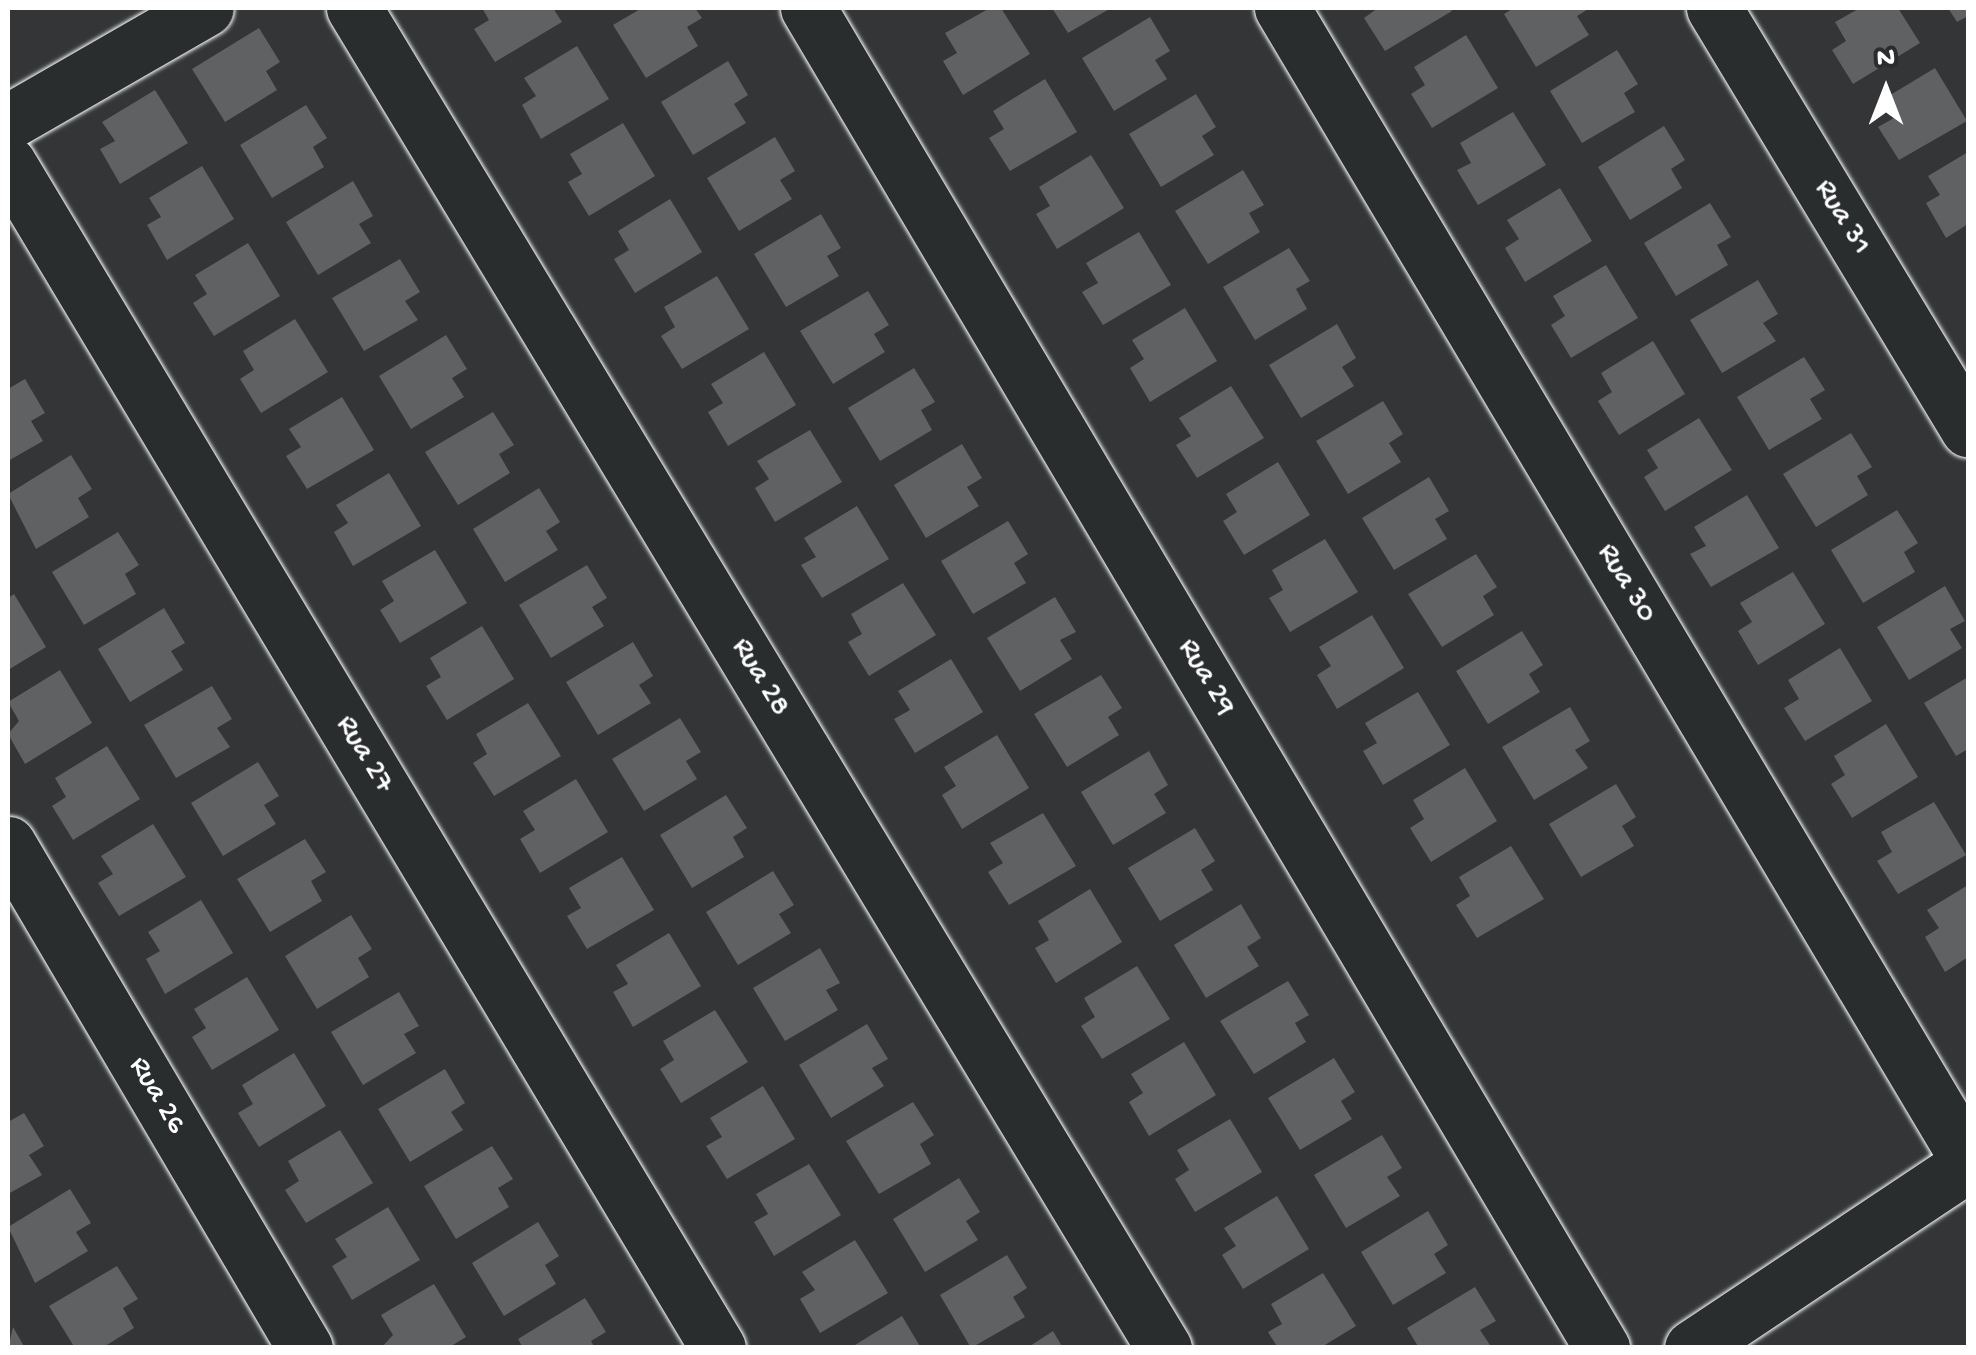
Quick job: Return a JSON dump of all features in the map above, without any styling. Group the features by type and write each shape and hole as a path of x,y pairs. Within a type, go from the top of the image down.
{"street":[{"path":"8,122 206,8"},
{"name":"Rua 28","path":"354,8 1164,1348"},
{"name":"Rua 29","path":"808,8 1602,1348"},
{"name":"Rua 30","path":"1282,8 1968,1162"},
{"name":"Rua 31","path":"1714,8 1968,429"},
{"name":"Rua 27","path":"8,163 718,1348"},
{"name":"Rua 26","path":"8,844 305,1348"},
{"path":"1692,1348 1968,1162"}],"building":[{"path":"482,8 553,8 562,22 495,62 474,29 489,20"},
{"path":"642,8 695,8 702,18 687,27 698,46 646,78 613,25"},
{"path":"990,8 1001,8 1030,54 963,95 943,61 957,53 945,33"},
{"path":"1052,8 1111,8 1068,33"},
{"path":"1378,8 1452,11 1385,51 1364,18"},
{"path":"1514,8 1590,8 1577,16 1589,35 1536,67 1504,14"},
{"path":"1860,8 1898,8 1920,43 1853,84 1832,50 1846,41 1835,22"},
{"path":"1948,8 1968,8 1968,16 1957,22"},
{"path":"1150,17 1170,51 1155,60 1167,79 1114,111 1082,58"},
{"path":"259,28 280,62 266,71 277,90 225,122 192,69"},
{"path":"1466,35 1498,88 1432,128 1411,94 1425,85 1414,67"},
{"path":"577,46 609,99 541,139 522,105 536,96 524,78"},
{"path":"1617,50 1638,84 1624,93 1635,112 1582,143 1550,91"},
{"path":"728,61 748,95 734,104 746,123 693,155 661,102"},
{"path":"1935,68 1967,121 1899,160 1878,127 1894,118 1882,100"},
{"path":"1045,79 1077,132 1010,171 989,138 1004,129 993,111"},
{"path":"155,90 188,143 120,184 100,149 115,141 102,122"},
{"path":"1196,94 1216,127 1202,136 1214,155 1161,187 1129,134"},
{"path":"306,105 327,138 313,147 324,167 272,198 240,145"},
{"path":"1513,112 1546,165 1478,205 1457,170 1471,163 1460,143"},
{"path":"623,123 655,176 589,216 568,182 582,174 570,154"},
{"path":"1664,126 1685,160 1671,169 1682,188 1630,220 1598,167"},
{"path":"775,137 795,171 780,180 792,199 739,231 707,178"},
{"path":"1968,152 1968,224 1946,238 1926,203 1940,195 1928,176"},
{"path":"1091,155 1124,208 1057,249 1036,214 1050,206 1039,187"},
{"path":"202,166 234,219 167,260 147,225 161,217 149,198"},
{"path":"1243,170 1264,205 1249,213 1260,232 1208,264 1175,211"},
{"path":"353,181 373,216 359,224 371,243 318,275 286,222"},
{"path":"1560,188 1592,241 1525,282 1505,248 1519,239 1507,220"},
{"path":"670,199 702,252 635,293 614,259 629,250 618,231"},
{"path":"1710,203 1731,237 1717,245 1728,265 1676,296 1644,243"},
{"path":"821,214 841,248 827,256 839,276 786,307 754,254"},
{"path":"1139,232 1171,285 1103,325 1082,292 1098,283 1086,263"},
{"path":"248,243 280,296 214,336 193,303 207,294 195,275"},
{"path":"1289,248 1310,281 1296,289 1307,309 1255,340 1223,287"},
{"path":"400,259 420,292 405,301 418,320 364,351 332,298"},
{"path":"1606,265 1638,318 1571,358 1551,325 1565,316 1553,296"},
{"path":"717,276 749,329 682,369 661,336 675,327 664,307"},
{"path":"1758,280 1778,314 1763,323 1776,341 1722,373 1690,320"},
{"path":"868,291 889,325 874,334 885,352 833,384 800,331"},
{"path":"1185,308 1217,361 1150,402 1130,368 1144,359 1132,340"},
{"path":"295,319 328,372 261,413 240,379 254,370 243,351"},
{"path":"1337,324 1356,358 1342,367 1354,386 1301,418 1269,365"},
{"path":"446,335 467,369 452,378 464,397 411,429 379,376"},
{"path":"1653,341 1685,394 1619,435 1598,401 1612,392 1601,373"},
{"path":"764,352 796,405 728,446 708,412 723,403 711,384"},
{"path":"1804,357 1825,390 1810,399 1822,419 1769,450 1737,397"},
{"path":"914,368 935,402 921,410 932,430 880,461 848,408"},
{"path":"25,379 45,413 31,421 43,441 8,461 8,389"},
{"path":"1231,386 1264,438 1197,478 1176,445 1191,436 1179,418"},
{"path":"342,397 374,450 307,489 286,456 301,447 289,429"},
{"path":"1383,401 1403,434 1389,443 1401,462 1348,494 1316,441"},
{"path":"493,412 514,445 499,454 510,473 458,505 425,452"},
{"path":"1699,418 1732,470 1665,511 1644,477 1658,468 1647,450"},
{"path":"810,430 842,482 775,522 755,488 769,479 757,461"},
{"path":"1851,433 1872,467 1857,476 1868,495 1816,527 1783,474"},
{"path":"962,444 982,478 967,487 979,506 926,538 894,485"},
{"path":"71,455 92,489 78,498 89,517 36,549 8,494"},
{"path":"1278,462 1310,515 1244,555 1223,521 1237,512 1226,494"},
{"path":"389,473 421,526 353,566 334,532 348,523 336,505"},
{"path":"1429,477 1449,511 1435,519 1447,539 1394,570 1362,518"},
{"path":"539,488 560,522 546,531 558,550 505,582 473,529"},
{"path":"1747,495 1779,548 1711,587 1690,554 1706,546 1694,527"},
{"path":"857,506 889,559 822,598 801,565 816,557 804,538"},
{"path":"1897,510 1918,543 1904,552 1915,572 1863,603 1831,550"},
{"path":"1008,521 1028,554 1014,563 1026,583 973,614 941,561"},
{"path":"118,532 139,565 125,574 136,594 84,625 52,572"},
{"path":"1325,539 1358,592 1290,632 1269,598 1283,590 1272,570"},
{"path":"435,550 467,603 400,643 380,610 394,601 382,581"},
{"path":"1476,554 1497,587 1483,596 1494,615 1442,647 1408,594"},
{"path":"587,565 607,598 592,607 604,626 551,658 519,605"},
{"path":"1793,572 1825,624 1758,665 1738,631 1752,622 1740,603"},
{"path":"903,583 936,635 869,676 848,642 862,634 851,614"},
{"path":"1945,586 1965,621 1950,629 1962,648 1909,680 1877,627"},
{"path":"14,594 46,647 8,670 8,598"},
{"path":"1055,597 1076,632 1060,640 1072,659 1020,691 987,638"},
{"path":"164,608 185,643 171,651 183,670 130,702 98,649"},
{"path":"1372,615 1404,668 1337,709 1317,675 1331,666 1319,647"},
{"path":"482,626 514,679 447,720 426,686 441,677 430,658"},
{"path":"1522,631 1543,665 1529,674 1540,692 1488,724 1456,671"},
{"path":"633,642 653,676 639,685 651,703 598,735 566,682"},
{"path":"1840,648 1872,701 1805,741 1784,708 1799,699 1788,680"},
{"path":"951,659 983,712 915,753 894,719 910,710 898,691"},
{"path":"60,670 92,723 25,764 8,734 19,721 8,702"},
{"path":"1101,675 1122,708 1108,717 1119,735 1067,767 1034,714"},
{"path":"1968,677 1968,749 1956,756 1924,703"},
{"path":"212,686 232,719 217,728 230,747 176,778 144,725"},
{"path":"1418,692 1450,745 1383,785 1363,751 1377,743 1365,723"},
{"path":"528,703 561,756 494,796 473,763 487,754 476,734"},
{"path":"1570,707 1590,741 1575,750 1588,768 1534,800 1502,747"},
{"path":"680,718 701,752 686,761 697,779 644,811 612,759"},
{"path":"1886,724 1918,777 1852,818 1831,784 1845,775 1834,756"},
{"path":"997,735 1029,788 962,829 942,795 956,786 944,767"},
{"path":"107,746 140,799 73,840 52,806 66,797 55,778"},
{"path":"1149,751 1168,785 1154,794 1166,813 1113,845 1081,792"},
{"path":"258,762 279,796 264,805 276,824 223,856 191,803"},
{"path":"1465,768 1497,821 1431,862 1410,828 1424,819 1413,800"},
{"path":"576,779 608,832 540,873 520,839 535,830 523,811"},
{"path":"1616,784 1636,817 1622,826 1634,846 1581,877 1549,824"},
{"path":"726,795 747,828 733,837 744,857 692,888 660,835"},
{"path":"1934,802 1966,855 1898,894 1877,861 1892,852 1881,832"},
{"path":"1043,813 1076,866 1009,905 988,872 1003,863 990,843"},
{"path":"153,824 186,877 119,916 98,883 113,874 101,856"},
{"path":"1195,828 1215,861 1201,870 1213,890 1160,921 1128,868"},
{"path":"305,839 326,872 311,881 322,901 270,932 237,879"},
{"path":"1511,846 1544,899 1477,938 1456,905 1470,896 1459,877"},
{"path":"622,857 654,910 587,949 567,916 581,908 569,888"},
{"path":"773,871 794,905 779,914 791,933 738,965 706,912"},
{"path":"1968,885 1968,957 1945,972 1925,937 1939,928 1927,910"},
{"path":"1090,889 1122,942 1056,983 1035,948 1049,940 1038,921"},
{"path":"201,900 233,953 165,994 146,959 160,951 148,932"},
{"path":"1241,904 1261,938 1247,947 1259,966 1206,998 1174,945"},
{"path":"351,915 372,949 358,958 369,977 317,1009 285,956"},
{"path":"669,933 701,986 633,1027 613,992 628,984 616,965"},
{"path":"820,948 840,983 826,990 838,1010 785,1041 753,988"},
{"path":"1137,966 1170,1019 1102,1059 1081,1026 1095,1017 1084,998"},
{"path":"247,977 279,1030 212,1070 192,1037 206,1028 194,1009"},
{"path":"1288,981 1309,1015 1295,1023 1306,1042 1254,1074 1220,1021"},
{"path":"399,992 419,1026 404,1034 416,1053 363,1085 331,1032"},
{"path":"715,1010 748,1062 681,1103 660,1069 674,1060 663,1041"},
{"path":"867,1024 888,1059 872,1068 884,1086 831,1118 799,1065"},
{"path":"1184,1042 1216,1095 1149,1136 1129,1102 1143,1093 1131,1074"},
{"path":"294,1053 326,1106 259,1147 238,1113 253,1104 242,1085"},
{"path":"1334,1058 1355,1092 1341,1101 1352,1119 1300,1150 1268,1098"},
{"path":"445,1069 465,1103 451,1112 463,1130 410,1162 378,1109"},
{"path":"763,1086 795,1139 727,1179 706,1146 722,1137 710,1118"},
{"path":"913,1102 934,1135 920,1144 931,1164 879,1194 846,1141"},
{"path":"24,1113 44,1146 29,1155 42,1175 8,1194 8,1122"},
{"path":"1230,1119 1262,1172 1195,1212 1175,1179 1189,1170 1177,1150"},
{"path":"340,1130 373,1183 306,1223 285,1190 299,1181 288,1161"},
{"path":"1382,1135 1402,1168 1387,1177 1400,1196 1346,1228 1314,1175"},
{"path":"492,1146 513,1179 498,1188 509,1207 456,1239 424,1186"},
{"path":"809,1164 841,1215 774,1256 754,1222 768,1214 756,1194"},
{"path":"959,1178 980,1212 966,1221 978,1240 925,1272 893,1219"},
{"path":"70,1189 91,1223 76,1232 88,1251 35,1283 8,1227"},
{"path":"1277,1196 1309,1249 1243,1289 1222,1255 1236,1246 1224,1228"},
{"path":"388,1207 420,1260 352,1300 332,1266 347,1257 335,1239"},
{"path":"1428,1211 1448,1245 1434,1254 1446,1273 1393,1305 1361,1252"},
{"path":"538,1222 559,1256 545,1265 556,1284 504,1316 472,1263"},
{"path":"855,1240 888,1293 820,1333 800,1299 815,1290 802,1272"},
{"path":"1007,1255 1027,1288 1013,1297 1025,1317 971,1348 940,1295"},
{"path":"117,1266 138,1299 123,1308 134,1328 102,1348 75,1348 49,1306"},
{"path":"1323,1273 1356,1326 1320,1348 1278,1348 1268,1332 1282,1324 1271,1304"},
{"path":"434,1284 466,1337 448,1348 381,1348 393,1335 381,1315"},
{"path":"1475,1287 1496,1321 1480,1330 1492,1348 1419,1348 1407,1328"},
{"path":"585,1298 606,1332 591,1341 595,1348 523,1348 518,1339"},
{"path":"902,1316 921,1348 850,1348"},
{"path":"13,1327 25,1348 8,1348"},
{"path":"1053,1331 1063,1348 1027,1348"}]}
